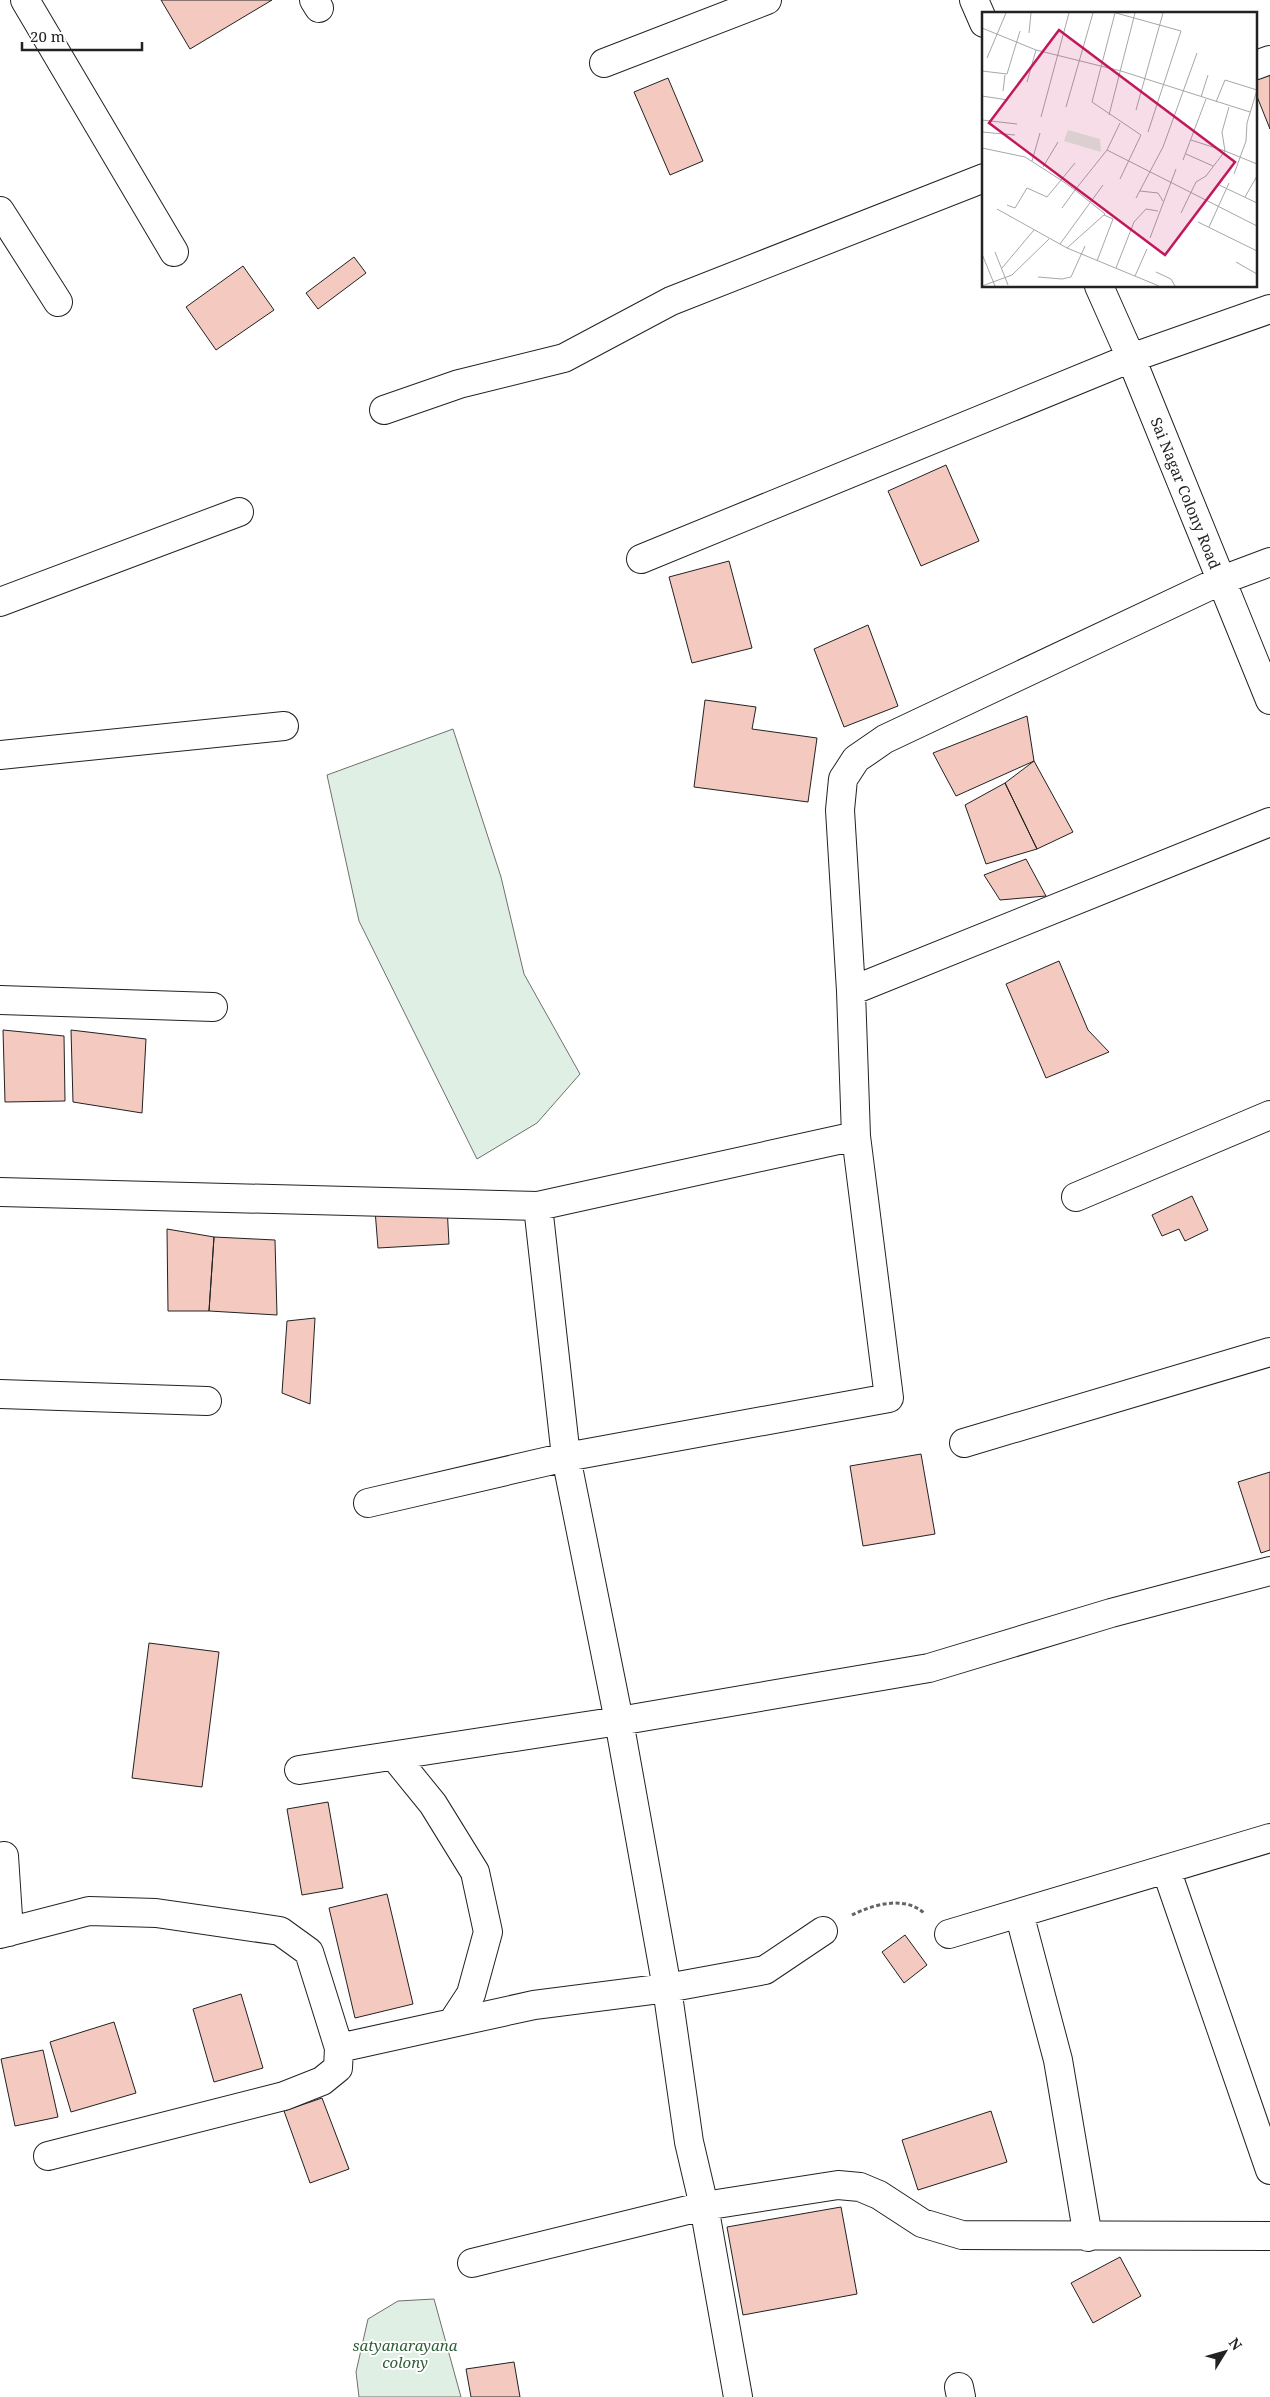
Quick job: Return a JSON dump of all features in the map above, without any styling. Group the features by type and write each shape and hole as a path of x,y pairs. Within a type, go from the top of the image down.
{"street":[{"path":"25,0 174,252"},
{"path":"604,63 767,0"},
{"path":"974,0 982,18"},
{"path":"1258,64 1270,60"},
{"path":"384,410 459,384 564,358 671,300 982,179"},
{"path":"0,211 58,302"},
{"name":"Sai Nagar Colony Road","path":"1100,288 1131,358 1270,700"},
{"path":"641,559 1131,358 1270,309"},
{"path":"0,602 239,512"},
{"path":"368,1503 566,1457 889,1398 856,1136 851,991 840,810 844,779 856,759 885,740 1222,580 1270,562"},
{"path":"0,754 284,726"},
{"path":"851,991 1270,822"},
{"path":"0,1000 212,1007"},
{"path":"1076,1196 1270,1115"},
{"path":"0,1192 538,1206 856,1136"},
{"path":"538,1206 566,1457 619,1721 667,1988 690,2142 704,2206 738,2397"},
{"path":"964,1443 1270,1352"},
{"path":"0,1394 207,1401"},
{"path":"299,1770 619,1721 929,1668 1120,1611 1270,1571"},
{"path":"394,1756 433,1804 475,1872 488,1932 471,1994 452,2023"},
{"path":"949,1934 1270,1838"},
{"path":"4,1856 4,1933 89,1911 156,1912 280,1931 309,1952 339,2048 338,2068 322,2081 284,2096 48,2156"},
{"path":"1166,1869 1270,2170"},
{"path":"1019,1913 1058,2060 1088,2237"},
{"path":"339,2048 534,2005 667,1988 765,1970 823,1931"},
{"path":"472,2263 704,2206 838,2185 860,2187 879,2195 922,2223 955,2234 1088,2237 1270,2236"}],"path":[{"path":"823,1931 868,1907 897,1902 921,1910 939,1928 949,1934"}],"green space":[{"path":"453,729 501,877 524,974 580,1074 537,1123 477,1159 359,921 327,775"},
{"name":"satyanarayana colony","path":"434,2299 461,2397 359,2397 356,2372 368,2319 398,2301"}],"building":[{"path":"161,0 272,0 190,49"},
{"path":"1270,72 1270,129 1258,99 1258,76"},
{"path":"668,78 703,161 670,175 634,92"},
{"path":"354,257 366,273 318,309 306,293"},
{"path":"243,266 274,310 216,350 186,307"},
{"path":"946,465 979,541 921,566 888,491"},
{"path":"729,561 752,648 692,663 669,577"},
{"path":"868,625 898,706 844,727 814,649"},
{"path":"705,700 756,707 752,729 817,738 808,802 694,787"},
{"path":"1027,716 1034,761 956,796 933,753"},
{"path":"1034,761 1073,832 1037,849 1005,783"},
{"path":"1005,783 1037,849 986,864 965,805"},
{"path":"1026,859 1046,896 1000,900 984,875"},
{"path":"1059,961 1088,1030 1109,1052 1046,1078 1006,984"},
{"path":"3,1030 64,1036 65,1101 5,1102"},
{"path":"71,1030 146,1039 142,1113 73,1102"},
{"path":"1192,1196 1208,1230 1185,1241 1179,1229 1162,1236 1152,1215"},
{"path":"447,1206 449,1244 378,1248 375,1210"},
{"path":"167,1229 214,1237 209,1311 168,1311"},
{"path":"214,1237 275,1240 277,1315 209,1311"},
{"path":"315,1318 310,1404 282,1393 287,1321"},
{"path":"921,1454 935,1534 863,1546 850,1466"},
{"path":"1270,1472 1270,1550 1261,1553 1238,1482"},
{"path":"149,1643 219,1652 202,1787 132,1778"},
{"path":"328,1802 343,1888 302,1895 287,1809"},
{"path":"387,1894 413,2004 355,2018 329,1908"},
{"path":"905,1935 927,1965 904,1983 882,1952"},
{"path":"241,1994 263,2068 214,2082 193,2009"},
{"path":"114,2022 136,2093 71,2112 50,2042"},
{"path":"43,2050 58,2117 15,2126 1,2059"},
{"path":"322,2098 349,2169 310,2183 284,2111"},
{"path":"991,2111 1007,2162 918,2190 902,2140"},
{"path":"841,2207 857,2294 743,2315 727,2227"},
{"path":"1120,2257 1141,2296 1093,2323 1071,2283"},
{"path":"514,2362 520,2397 471,2397 466,2369"}]}
